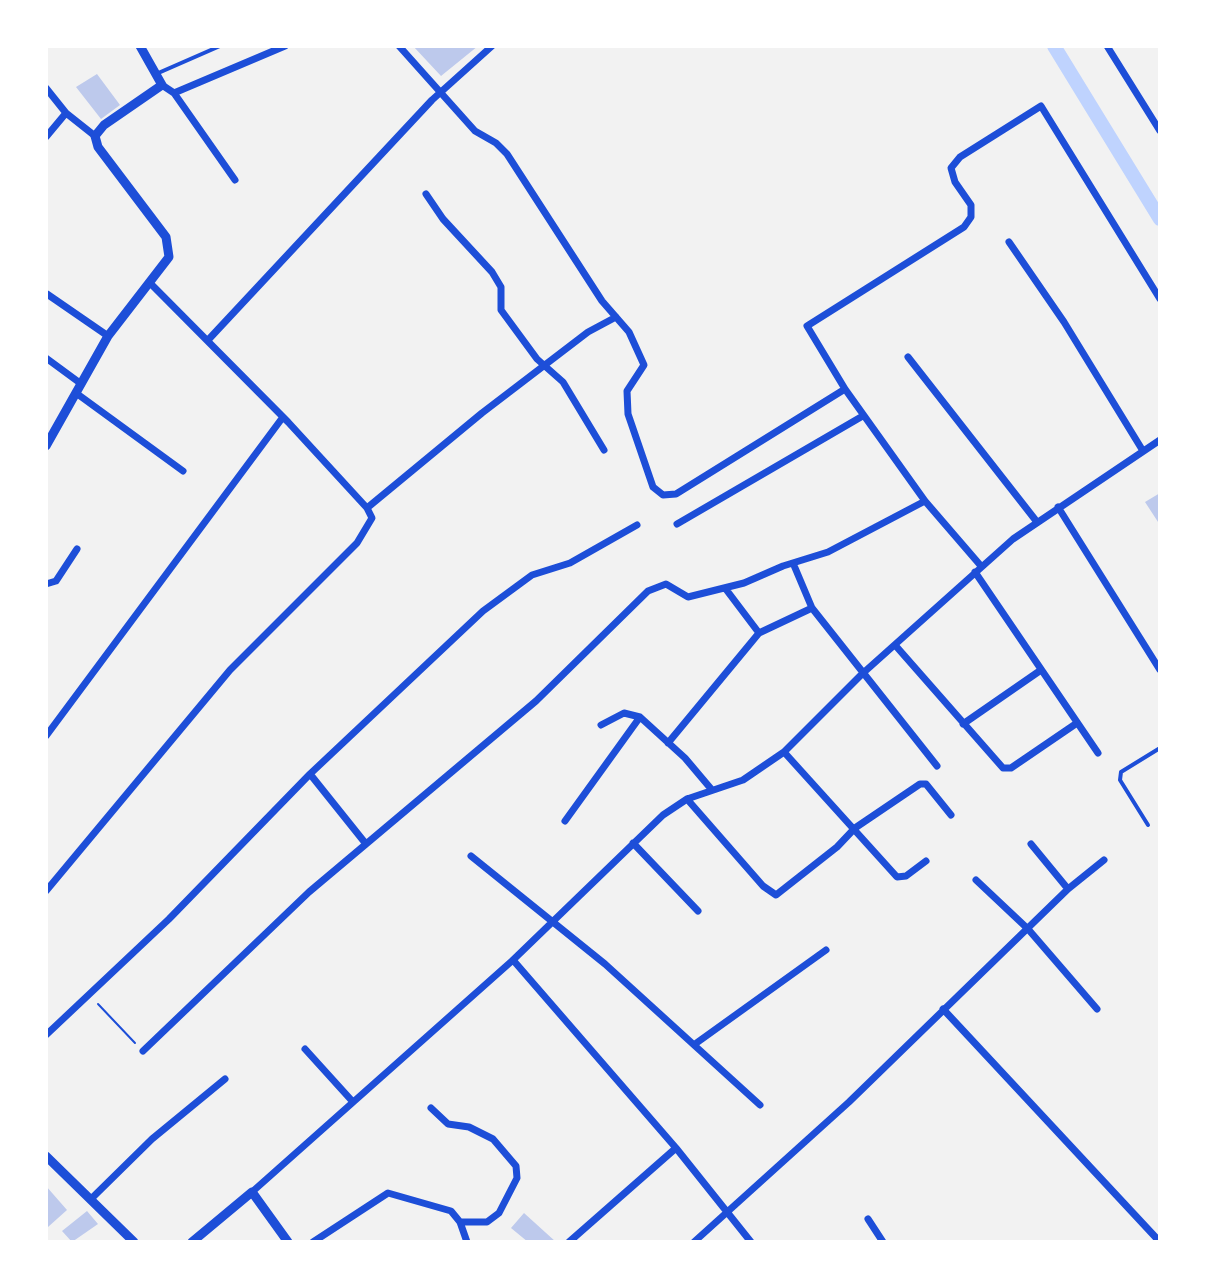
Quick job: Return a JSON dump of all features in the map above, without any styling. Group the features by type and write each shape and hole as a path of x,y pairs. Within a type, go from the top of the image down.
{"street":[{"path":"140,46 162,85 174,93 235,180"},
{"path":"399,46 475,131 496,143 507,154 602,301 629,332 644,365 627,391 628,414 653,487 663,495 676,494 845,389"},
{"path":"209,339 439,92 492,46"},
{"path":"1107,46 1160,131"},
{"path":"174,93 282,47"},
{"path":"95,136 104,125 162,85"},
{"path":"46,88 66,113 95,136 98,147 170,246 169,257 151,284 108,336 46,446"},
{"path":"1098,753 1041,670 978,569 861,417 807,326 964,227 971,217 971,205 955,182 951,168 960,157 1041,106 1160,299"},
{"path":"46,137 66,113"},
{"path":"426,194 443,219 492,272 501,287 501,310 544,368 563,382 604,450"},
{"path":"1009,242 1064,322 1143,451"},
{"path":"46,891 230,670 265,631 357,543 370,526 372,518 367,508 283,417 209,339 151,284"},
{"path":"47,294 108,336"},
{"path":"367,508 429,454 588,332 616,317"},
{"path":"908,357 1037,522"},
{"path":"46,358 78,388 183,471"},
{"path":"46,736 283,417"},
{"path":"677,524 861,417"},
{"path":"192,1242 513,960 663,815 687,799 743,780 784,752 862,674 978,569 1058,507 1160,440"},
{"path":"143,1051 309,892 536,701 648,591 666,584 688,597 725,588 828,552 925,501"},
{"path":"1058,507 1160,670"},
{"path":"46,1035 169,919 310,774 510,589 532,575 570,563 637,525"},
{"path":"46,584 56,581 77,549"},
{"path":"793,563 812,608 937,766"},
{"path":"725,588 759,633"},
{"path":"668,743 759,633 812,608"},
{"path":"895,645 1003,768 1011,768 1077,723"},
{"path":"963,724 1041,670"},
{"path":"601,725 624,713 640,717 712,790"},
{"path":"565,821 640,717"},
{"path":"784,752 897,877 906,876 926,861"},
{"path":"310,774 366,844"},
{"path":"687,799 763,886 776,895 837,847 855,828 920,784 926,784 951,815"},
{"path":"633,843 698,911"},
{"path":"1031,844 1068,889"},
{"path":"471,856 695,1044 760,1105"},
{"path":"694,1242 849,1102 1068,889 1104,860"},
{"path":"976,880 1028,929 1097,1009"},
{"path":"695,1044 826,950"},
{"path":"513,960 676,1148 751,1242"},
{"path":"943,1009 1160,1242"},
{"path":"305,1049 353,1102"},
{"path":"91,1199 152,1139 225,1079"},
{"path":"431,1108 448,1124 469,1127 493,1139 516,1166 517,1178 499,1213 487,1222 460,1222"},
{"path":"569,1242 676,1148"},
{"path":"46,1156 134,1242"},
{"path":"252,1192 288,1242"},
{"path":"313,1242 388,1193 451,1211 460,1222 467,1242"},
{"path":"868,1219 883,1242"}],"lane":[{"path":"155,75 220,46"},
{"path":"1148,825 1120,780 1121,772 1160,748"}],"path":[{"path":"89,994 143,1051"}],"building":[{"path":"413,46 478,46 441,76"},
{"path":"97,74 120,105 101,119 76,87"},
{"path":"1160,493 1160,525 1145,502"},
{"path":"46,1186 67,1210 48,1227 46,1225"},
{"path":"87,1211 98,1224 72,1242 62,1231"},
{"path":"524,1213 556,1242 528,1242 511,1228"}],"waterway":[{"path":"1054,46 1160,219"}]}
